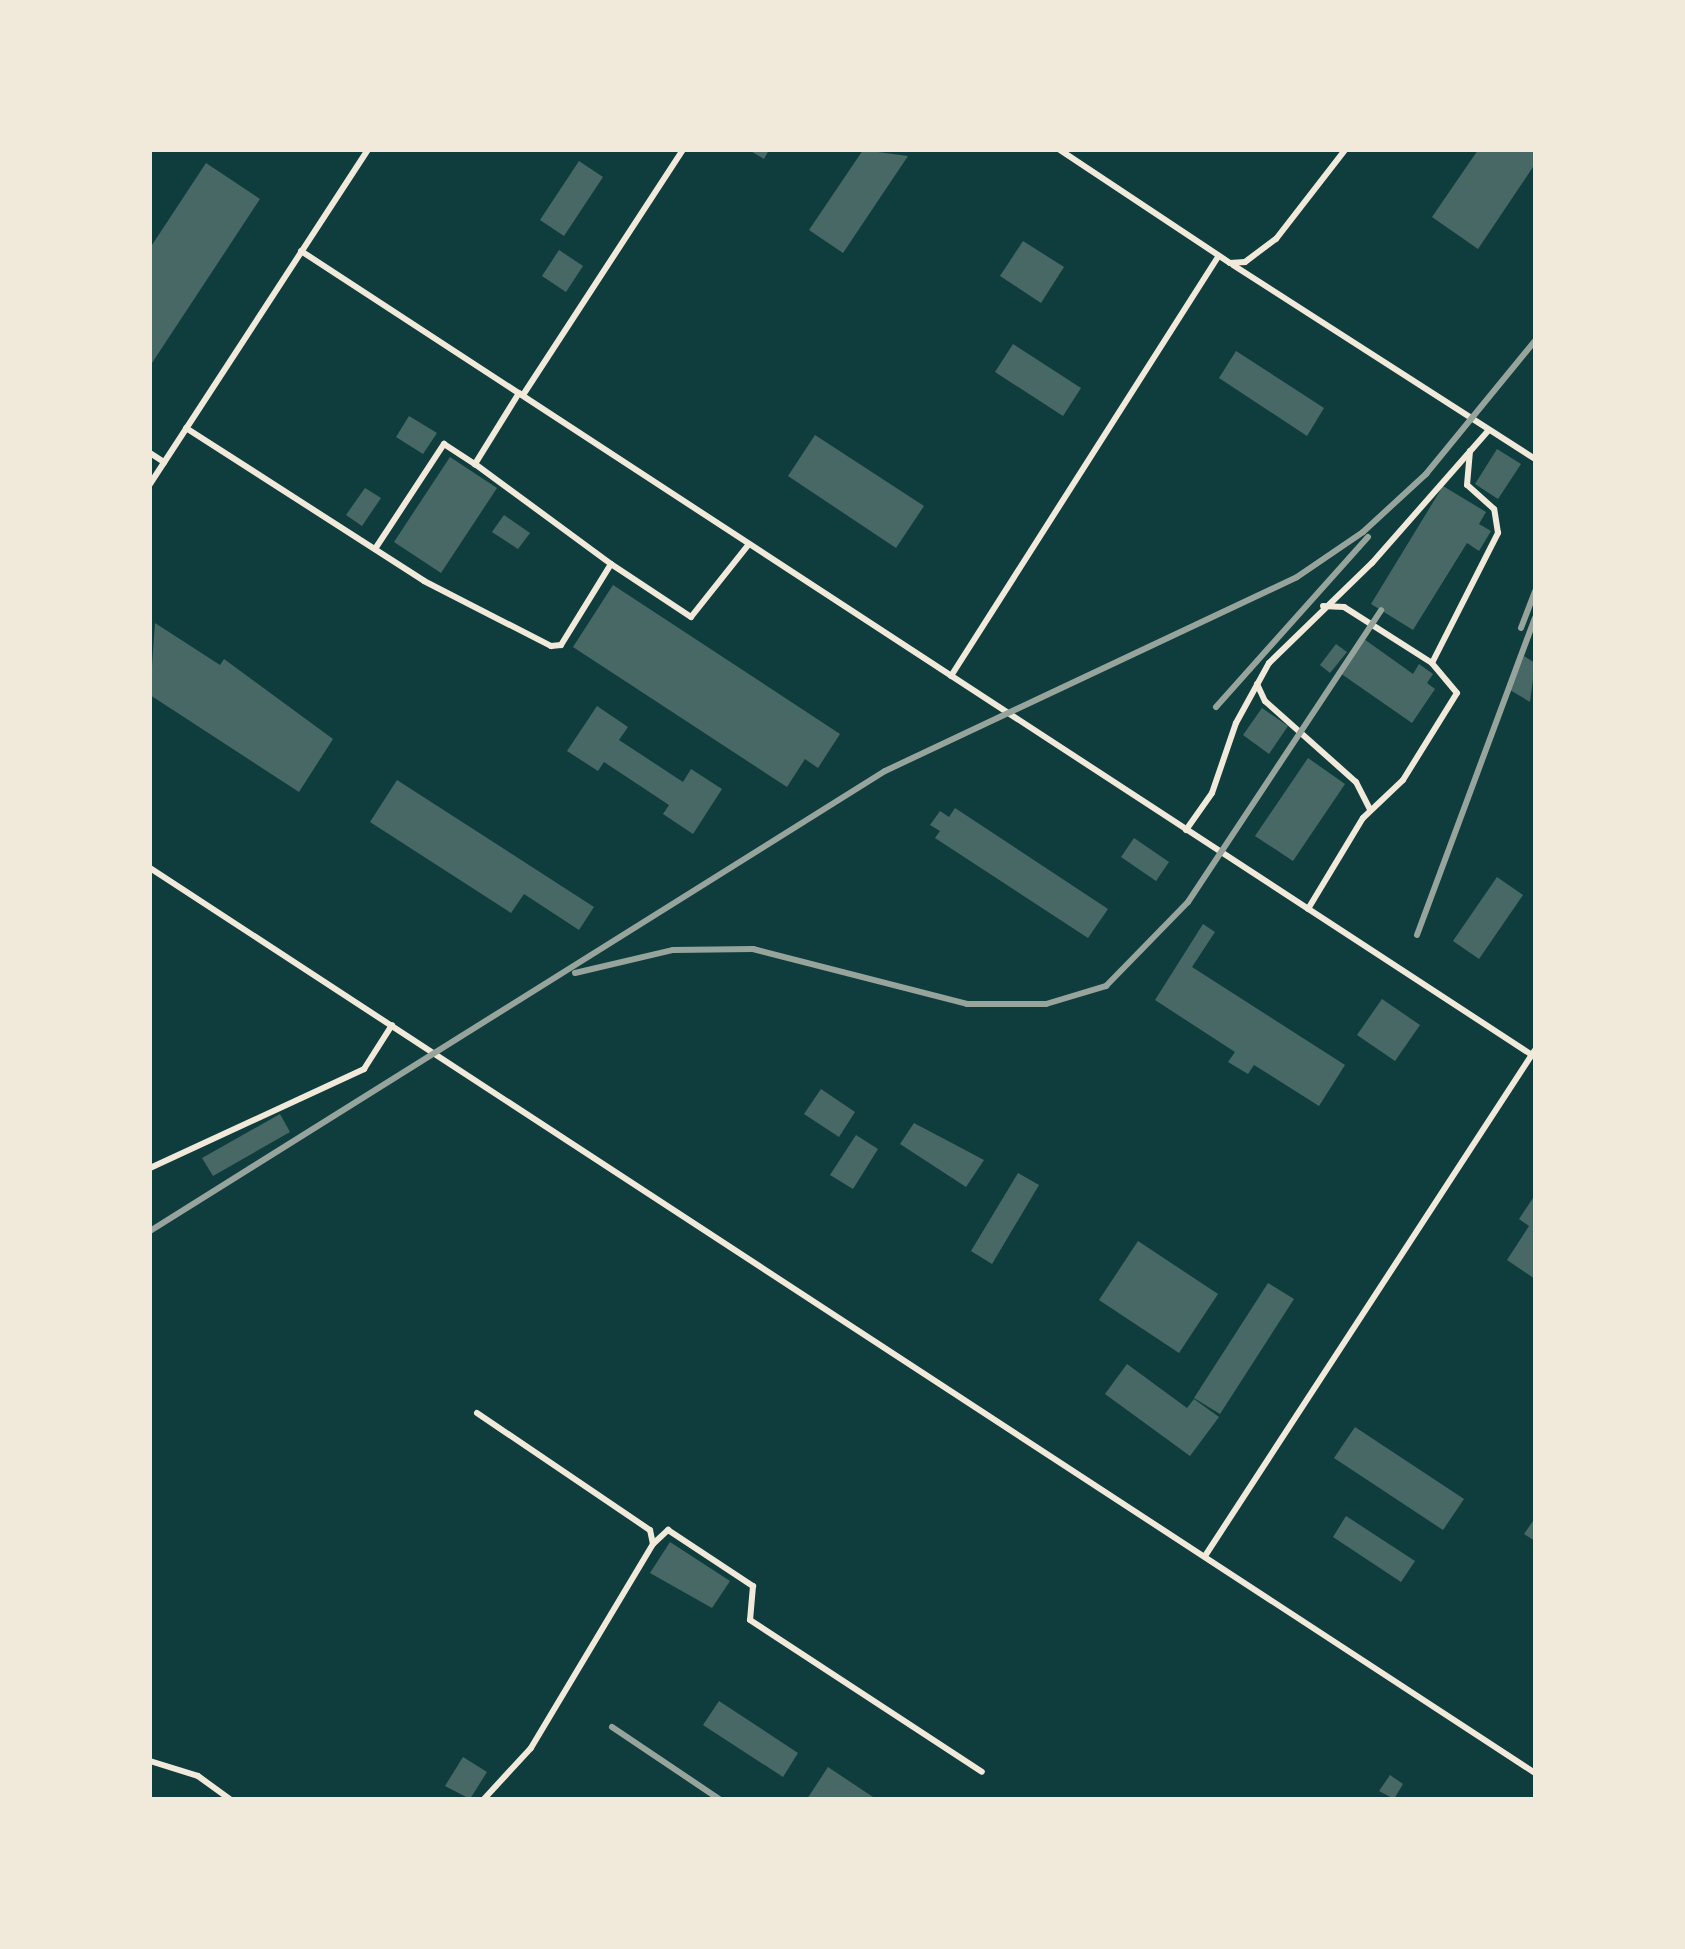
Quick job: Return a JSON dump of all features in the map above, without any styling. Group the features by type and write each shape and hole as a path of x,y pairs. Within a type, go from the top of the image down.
{"lane":[{"path":"150,484 368,150"},
{"path":"475,464 683,150"},
{"path":"1060,150 1535,459"},
{"path":"1230,263 1245,262 1276,239 1345,150"},
{"path":"301,251 1534,1054 1205,1556"},
{"path":"951,676 1219,256"},
{"path":"186,428 375,549 551,646 561,645 611,564"},
{"path":"1186,830 1212,793 1257,684 1323,606 1372,563 1488,431"},
{"path":"375,549 444,444 611,564 691,617 749,544"},
{"path":"1432,663 1498,533 1494,509 1467,485 1470,451"},
{"path":"150,453 164,462"},
{"path":"1308,909 1370,809 1403,780 1457,693 1432,663 1344,607 1323,606"},
{"path":"1257,684 1265,701 1356,782 1370,809"},
{"path":"150,868 1535,1773"},
{"path":"150,1168 364,1069 392,1025"},
{"path":"477,1413 650,1530 653,1544"},
{"path":"484,1799 531,1748 653,1544 668,1530 753,1586 750,1620 982,1772"},
{"path":"150,1761 198,1776 230,1799"}],"building":[{"path":"749,150 769,150 764,159"},
{"path":"863,150 908,156 843,253 809,230"},
{"path":"1478,150 1535,150 1535,164 1478,249 1432,217"},
{"path":"579,161 603,177 564,236 540,220"},
{"path":"206,163 260,199 150,366 150,248"},
{"path":"1023,241 1064,267 1041,303 1000,276"},
{"path":"559,250 583,266 566,292 542,276"},
{"path":"1013,344 1081,388 1063,416 995,372"},
{"path":"1236,351 1324,408 1307,436 1219,378"},
{"path":"409,416 437,433 423,454 396,437"},
{"path":"815,435 924,506 896,548 788,476"},
{"path":"1497,449 1521,464 1498,499 1475,484"},
{"path":"450,457 497,488 441,573 394,542"},
{"path":"1443,486 1486,512 1479,524 1491,531 1479,551 1467,543 1413,630 1371,604"},
{"path":"365,488 381,498 362,526 346,515"},
{"path":"504,515 530,533 518,549 492,532"},
{"path":"613,585 840,734 818,768 805,759 787,787 573,647"},
{"path":"155,623 220,665 224,659 333,739 299,792 150,695"},
{"path":"1364,639 1413,674 1419,664 1433,674 1427,683 1435,689 1412,723 1340,673"},
{"path":"1336,644 1347,652 1330,673 1320,665"},
{"path":"1524,656 1535,663 1530,702 1510,690"},
{"path":"597,706 628,727 619,740 683,782 691,769 722,789 693,834 663,814 669,805 604,762 598,771 567,751"},
{"path":"1262,708 1288,726 1269,754 1243,735"},
{"path":"1308,758 1345,784 1293,861 1255,836"},
{"path":"397,780 594,907 579,930 524,894 511,913 370,822"},
{"path":"955,808 1108,909 1088,938 935,838 940,831 930,825 940,811 949,817"},
{"path":"1134,838 1169,862 1156,881 1121,857"},
{"path":"1497,877 1523,895 1479,959 1453,941"},
{"path":"1203,924 1215,932 1192,967 1345,1065 1319,1106 1254,1065 1248,1074 1228,1062 1235,1052 1155,1000"},
{"path":"1382,999 1420,1025 1395,1061 1357,1035"},
{"path":"821,1089 855,1112 839,1137 804,1114"},
{"path":"280,1114 290,1132 213,1176 202,1158"},
{"path":"914,1123 984,1160 966,1187 900,1144"},
{"path":"856,1135 878,1149 853,1189 830,1175"},
{"path":"1018,1173 1039,1185 992,1264 971,1251"},
{"path":"1535,1195 1535,1279 1507,1260 1529,1226 1519,1219"},
{"path":"1138,1241 1218,1294 1179,1353 1099,1300"},
{"path":"1268,1283 1294,1299 1220,1414 1194,1398"},
{"path":"1127,1364 1187,1408 1194,1399 1219,1417 1190,1456 1105,1394"},
{"path":"1355,1427 1464,1499 1443,1530 1334,1458"},
{"path":"1346,1516 1415,1561 1401,1582 1333,1537"},
{"path":"1535,1518 1535,1541 1524,1534"},
{"path":"670,1542 730,1581 712,1608 650,1573"},
{"path":"719,1701 798,1753 783,1777 703,1725"},
{"path":"463,1757 487,1772 470,1799 445,1786"},
{"path":"828,1767 876,1799 807,1799"},
{"path":"1390,1775 1403,1784 1394,1799 1379,1791"}],"railway":[{"path":"150,1231 885,771 1297,577 1363,532 1426,474 1535,341"},
{"path":"1216,707 1368,537"},
{"path":"1521,628 1535,591"},
{"path":"575,973 673,950 753,949 967,1004 1046,1004 1106,986 1188,902 1381,610"},
{"path":"1417,935 1535,618"},
{"path":"612,1727 719,1799"}]}
